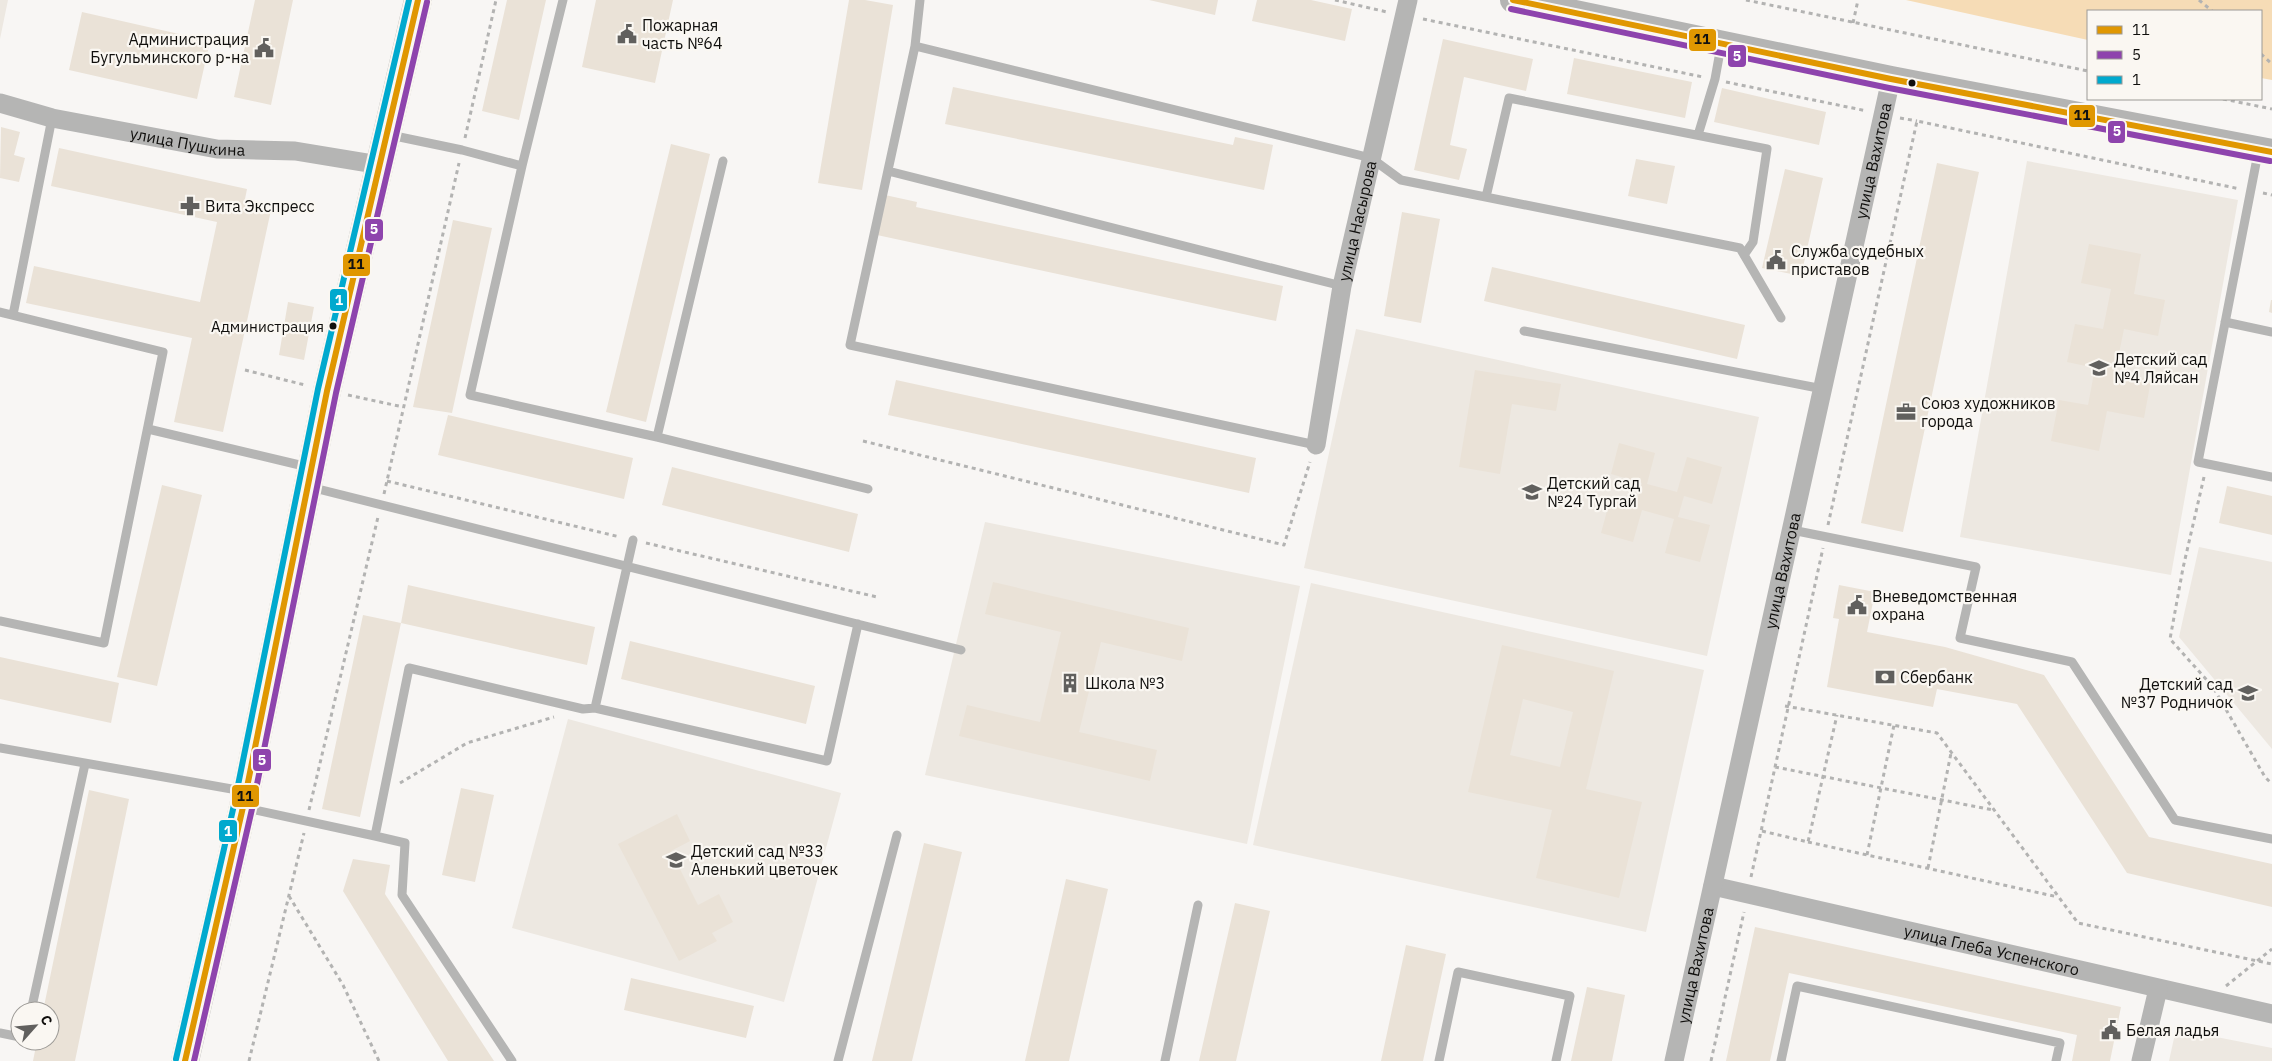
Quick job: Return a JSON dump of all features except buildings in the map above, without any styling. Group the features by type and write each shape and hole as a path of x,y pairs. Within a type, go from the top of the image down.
{"main road":[{"path":"185,1061 245,799 309,477 418,0"}],"street":[{"path":"1513,0 1891,79 2265,151"},
{"name":"улица Насырова","path":"1316,445 1342,286 1407,8"},
{"name":"улица Вахитова","path":"1674,1061 1891,79"},
{"name":"улица Пушкина","path":"0,103 52,118 217,149 296,151 380,165"},
{"name":"улица Глеба Успенского","path":"1713,886 2272,1014"},
{"path":"2141,1061 2158,989"}],"lane":[{"path":"563,0 522,166 470,395 657,437 868,489"},
{"path":"920,0 915,46 850,345 1316,445"},
{"path":"1698,135 1715,79 1722,44"},
{"path":"915,46 1371,158 1401,180 1740,248 1780,318"},
{"path":"1486,197 1509,98 1767,149 1753,242 1744,255"},
{"path":"13,315 52,118"},
{"path":"387,135 462,150 522,166"},
{"path":"2265,151 2251,191 2198,462 2272,477"},
{"path":"657,437 723,161"},
{"path":"888,171 1342,286"},
{"path":"0,312 163,352 104,643 0,621"},
{"path":"2225,322 2272,332"},
{"path":"1524,331 1823,389"},
{"path":"148,429 309,477 381,505 961,650"},
{"path":"1792,530 1976,567 1960,638 2072,662 2175,820 2272,839"},
{"path":"595,708 634,540"},
{"path":"375,836 409,668 583,709 595,708 827,761 858,624"},
{"path":"0,748 85,764 245,799 306,821 405,843 402,895 512,1061"},
{"path":"32,1001 85,764"},
{"path":"838,1061 897,835"},
{"path":"1165,1061 1198,905"},
{"path":"1439,1061 1458,972 1570,996 1556,1061"},
{"path":"1781,1061 1797,986 2060,1043 2056,1061"}],"path":[{"path":"249,1061 387,481 496,0"},
{"path":"1335,0 1407,8 1715,79 2272,195"},
{"path":"1746,0 2087,71"},
{"path":"1853,22 1858,0"},
{"path":"2199,0 2211,10"},
{"path":"2262,55 2272,64"},
{"path":"2243,101 2272,109"},
{"path":"1711,1061 1762,831 1787,706 1917,121"},
{"path":"863,441 1284,545 1316,445"},
{"path":"2207,464 2183,568 2170,639 2213,687 2265,777 2272,784"},
{"path":"387,481 877,597"},
{"path":"1787,706 1938,733 2078,923 2272,964"},
{"path":"385,792 467,743 583,709"},
{"path":"1808,842 1837,715"},
{"path":"1867,855 1894,725"},
{"path":"1928,868 1951,752"},
{"path":"1775,767 1994,810"},
{"path":"1762,831 2058,896"},
{"path":"289,896 344,985 379,1061"},
{"path":"2208,1000 2272,949"}],"shaded area":[{"path":"0,0 8,0 0,39"},
{"path":"1906,0 2272,0 2272,80 2262,78 2262,10 2087,10 2087,40"},
{"name":"Детский сад №4 Ляйсан","path":"2027,161 2238,200 2171,575 1960,537"},
{"name":"Детский сад №24 Тургай","path":"1356,329 1759,417 1707,656 1304,568"},
{"path":"985,522 1300,586 1247,844 925,775"},
{"name":"Детский сад №37 Родничок","path":"2199,547 2272,562 2272,749 2179,637"},
{"path":"1311,583 1704,670 1646,932 1253,845"},
{"name":"Детский сад №33 Аленький цветочек","path":"568,719 841,793 784,1002 512,928"},
{"path":"2176,1029 2272,1048 2272,1061 2169,1061"}],"transit line":[{"name":"1","path":"176,1059 234,805 318,389 409,0"},
{"name":"11","path":"185,1061 243,807 327,391 418,0"},
{"name":"11","path":"1513,0 1891,79 2272,152"},
{"name":"5","path":"194,1061 252,809 336,393 427,2"},
{"name":"5","path":"1511,9 1889,88 2270,161"}],"place":[{"name":"Пожарная часть №64","path":"627,34"},
{"name":"Администрация Бугульминского р-на","path":"264,48"},
{"name":"Вита Экспресс","path":"190,206"},
{"name":"Служба судебных приставов","path":"1776,260"},
{"name":"Администрация","path":"333,326"},
{"name":"Детский сад №4 Ляйсан","path":"2099,368"},
{"name":"Союз художников города","path":"1906,412"},
{"name":"Детский сад №24 Тургай","path":"1532,492"},
{"name":"Вневедомственная охрана","path":"1857,605"},
{"name":"Сбербанк","path":"1885,677"},
{"name":"Школа №3","path":"1070,683"},
{"name":"Детский сад №37 Родничок","path":"2248,693"},
{"name":"Детский сад №33 Аленький цветочек","path":"676,860"},
{"name":"Белая ладья","path":"2111,1030"}]}
